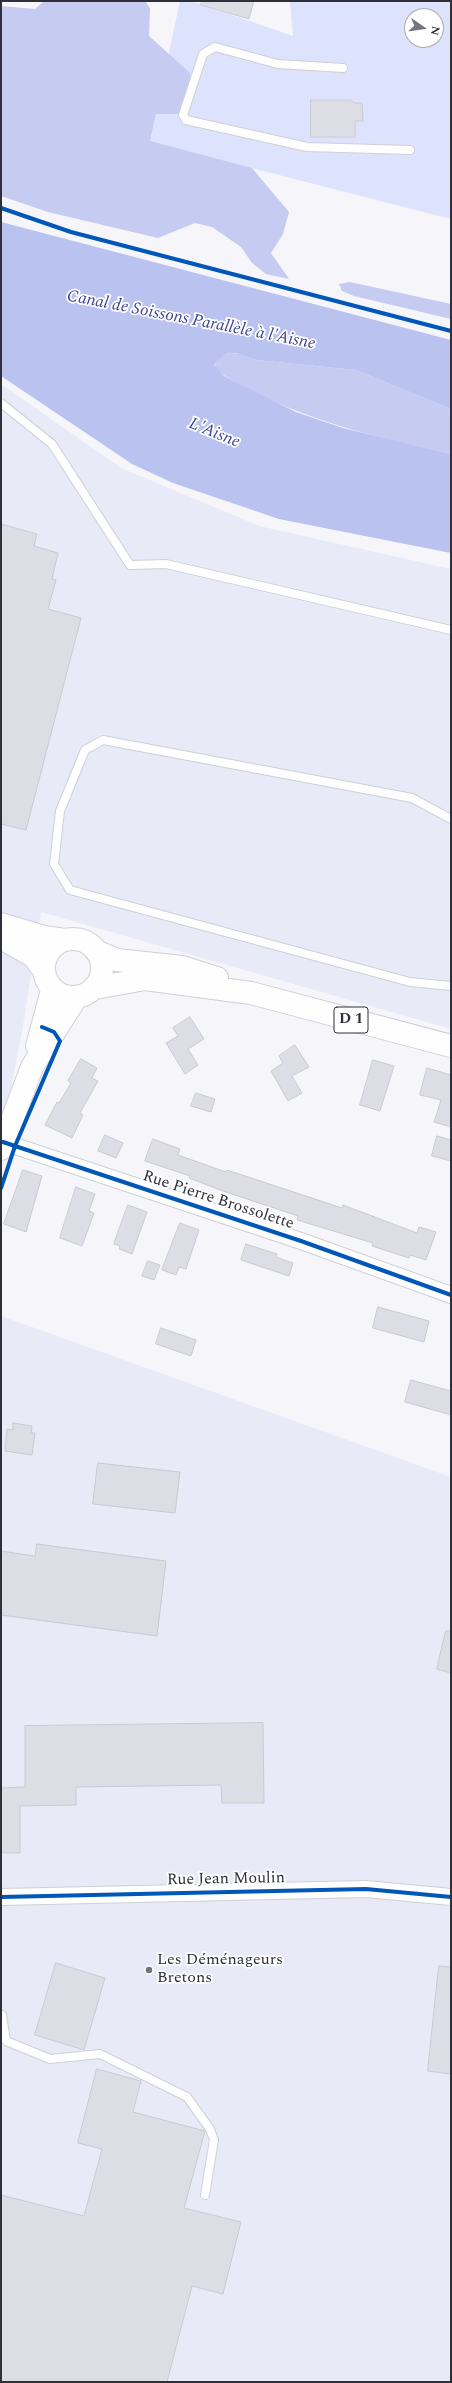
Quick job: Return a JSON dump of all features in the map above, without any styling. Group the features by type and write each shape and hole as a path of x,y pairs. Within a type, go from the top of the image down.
{"main road":[{"path":"1,924 44,937 82,941 96,951 117,960 182,967 212,976 251,993"},
{"path":"1,938 33,956 44,969"},
{"path":"65,940 49,951 44,969 46,980 52,990 67,997 145,979 251,993"},
{"path":"32,1067 85,993 100,979 102,969 96,951"},
{"path":"2,1146 32,1067 52,990"},
{"name":"D 1","path":"251,993 451,1046"}],"street":[{"name":"Rue Pierre Brossolette","path":"2,1146 301,1241 451,1295"},
{"name":"Rue Jean Moulin","path":"1,1898 366,1889 451,1897"}],"lane":[{"path":"344,68 278,64 215,47 203,54 183,115 186,120 307,148 410,150"},
{"path":"1,403 52,444 130,565 166,564 451,630"},
{"path":"451,819 412,798 103,740 85,750 60,810 54,864 70,890 410,982 451,986"},
{"path":"2,2015 6,2041 50,2059 100,2054 186,2097 210,2129 214,2140 205,2195"}],"shaded area":[{"path":"44,1 145,1 150,8 149,36 190,73 189,104 179,114 156,114 150,141 252,168 289,212 283,234 271,253 289,279 266,274 252,263 241,247 212,227 195,223 158,238 48,212 1,196 1,6 35,9"},
{"path":"180,1 191,1 293,36 290,1 451,1 451,219 150,142"},
{"path":"350,282 451,304 451,319 354,296 342,291 339,284"},
{"path":"230,353 242,354 256,360 356,370 451,409 451,454 350,429 301,413 277,403 233,380 214,367 218,358"},
{"path":"1,384 121,468 259,526 451,569 451,1029 41,912 23,1026 1,1141"},
{"path":"1,1316 451,1477 451,2382 1,2382"}],"water":[{"path":"1,222 451,340 451,409 356,370 256,360 233,353 219,359 214,365 224,376 296,412 343,428 451,454 451,553 279,519 173,483 132,464 1,376"}],"building":[{"path":"202,1 254,1 249,19 201,5"},
{"path":"311,100 351,100 354,103 362,103 363,121 355,121 355,137 311,137"},
{"path":"1,524 37,534 34,546 58,553 52,579 56,580 48,609 81,618 26,830 1,824"},
{"path":"190,1017 204,1039 188,1049 198,1065 185,1074 166,1043 178,1036 173,1028"},
{"path":"295,1045 309,1067 292,1076 302,1093 288,1101 271,1071 283,1063 279,1056"},
{"path":"81,1059 97,1068 92,1078 98,1081 80,1113 83,1115 72,1138 45,1125 57,1102 59,1103 71,1083 68,1081"},
{"path":"373,1060 394,1066 380,1111 360,1105"},
{"path":"427,1068 451,1075 451,1127 434,1122 441,1100 420,1095"},
{"path":"196,1093 215,1099 211,1112 191,1106"},
{"path":"105,1135 123,1143 116,1158 98,1151"},
{"path":"437,1136 451,1140 451,1161 432,1156"},
{"path":"153,1139 180,1149 178,1155 226,1172 227,1170 342,1208 343,1205 417,1233 419,1227 436,1232 426,1260 410,1255 409,1258 372,1246 373,1243 297,1220 298,1216 220,1190 189,1178 190,1176 145,1161"},
{"path":"23,1170 42,1176 26,1232 4,1224"},
{"path":"76,1187 95,1194 89,1211 94,1213 82,1246 60,1238"},
{"path":"128,1205 147,1212 132,1254 119,1249 120,1246 114,1244"},
{"path":"180,1223 199,1230 186,1269 179,1267 176,1275 162,1270"},
{"path":"246,1244 277,1254 276,1257 293,1263 289,1276 241,1260"},
{"path":"148,1261 160,1265 154,1280 142,1276"},
{"path":"378,1307 429,1321 424,1342 373,1328"},
{"path":"161,1328 196,1340 191,1356 156,1344"},
{"path":"411,1380 451,1391 451,1415 405,1402"},
{"path":"13,1423 32,1426 31,1433 35,1433 32,1455 5,1451 7,1429 13,1430"},
{"path":"98,1463 180,1472 175,1513 93,1504"},
{"path":"37,1544 166,1561 157,1636 1,1615 1,1551 35,1556"},
{"path":"446,1631 451,1631 451,1673 437,1669"},
{"path":"263,1723 264,1803 222,1803 221,1785 76,1787 76,1805 20,1806 20,1853 1,1853 1,1788 25,1787 25,1726"},
{"path":"56,1963 105,1978 84,2050 35,2035"},
{"path":"439,1966 451,1967 451,2074 428,2071"},
{"path":"97,2069 141,2081 133,2112 205,2131 184,2208 241,2222 223,2294 192,2286 167,2382 1,2382 1,2195 84,2216 102,2149 78,2143"}],"cycle path":[{"path":"1,208 71,232 451,331"},
{"path":"1,1188 15,1146 60,1041 54,1032 42,1027"},
{"path":"3,1142 301,1241 451,1295"},
{"path":"1,1897 366,1889 451,1897"}],"place":[{"name":"Les Déménageurs Bretons","path":"149,1970"}],"water label":[{"name":"Canal de Soissons Parallèle à l'Aisne","path":"191,321"},
{"name":"L'Aisne","path":"214,434"}]}
